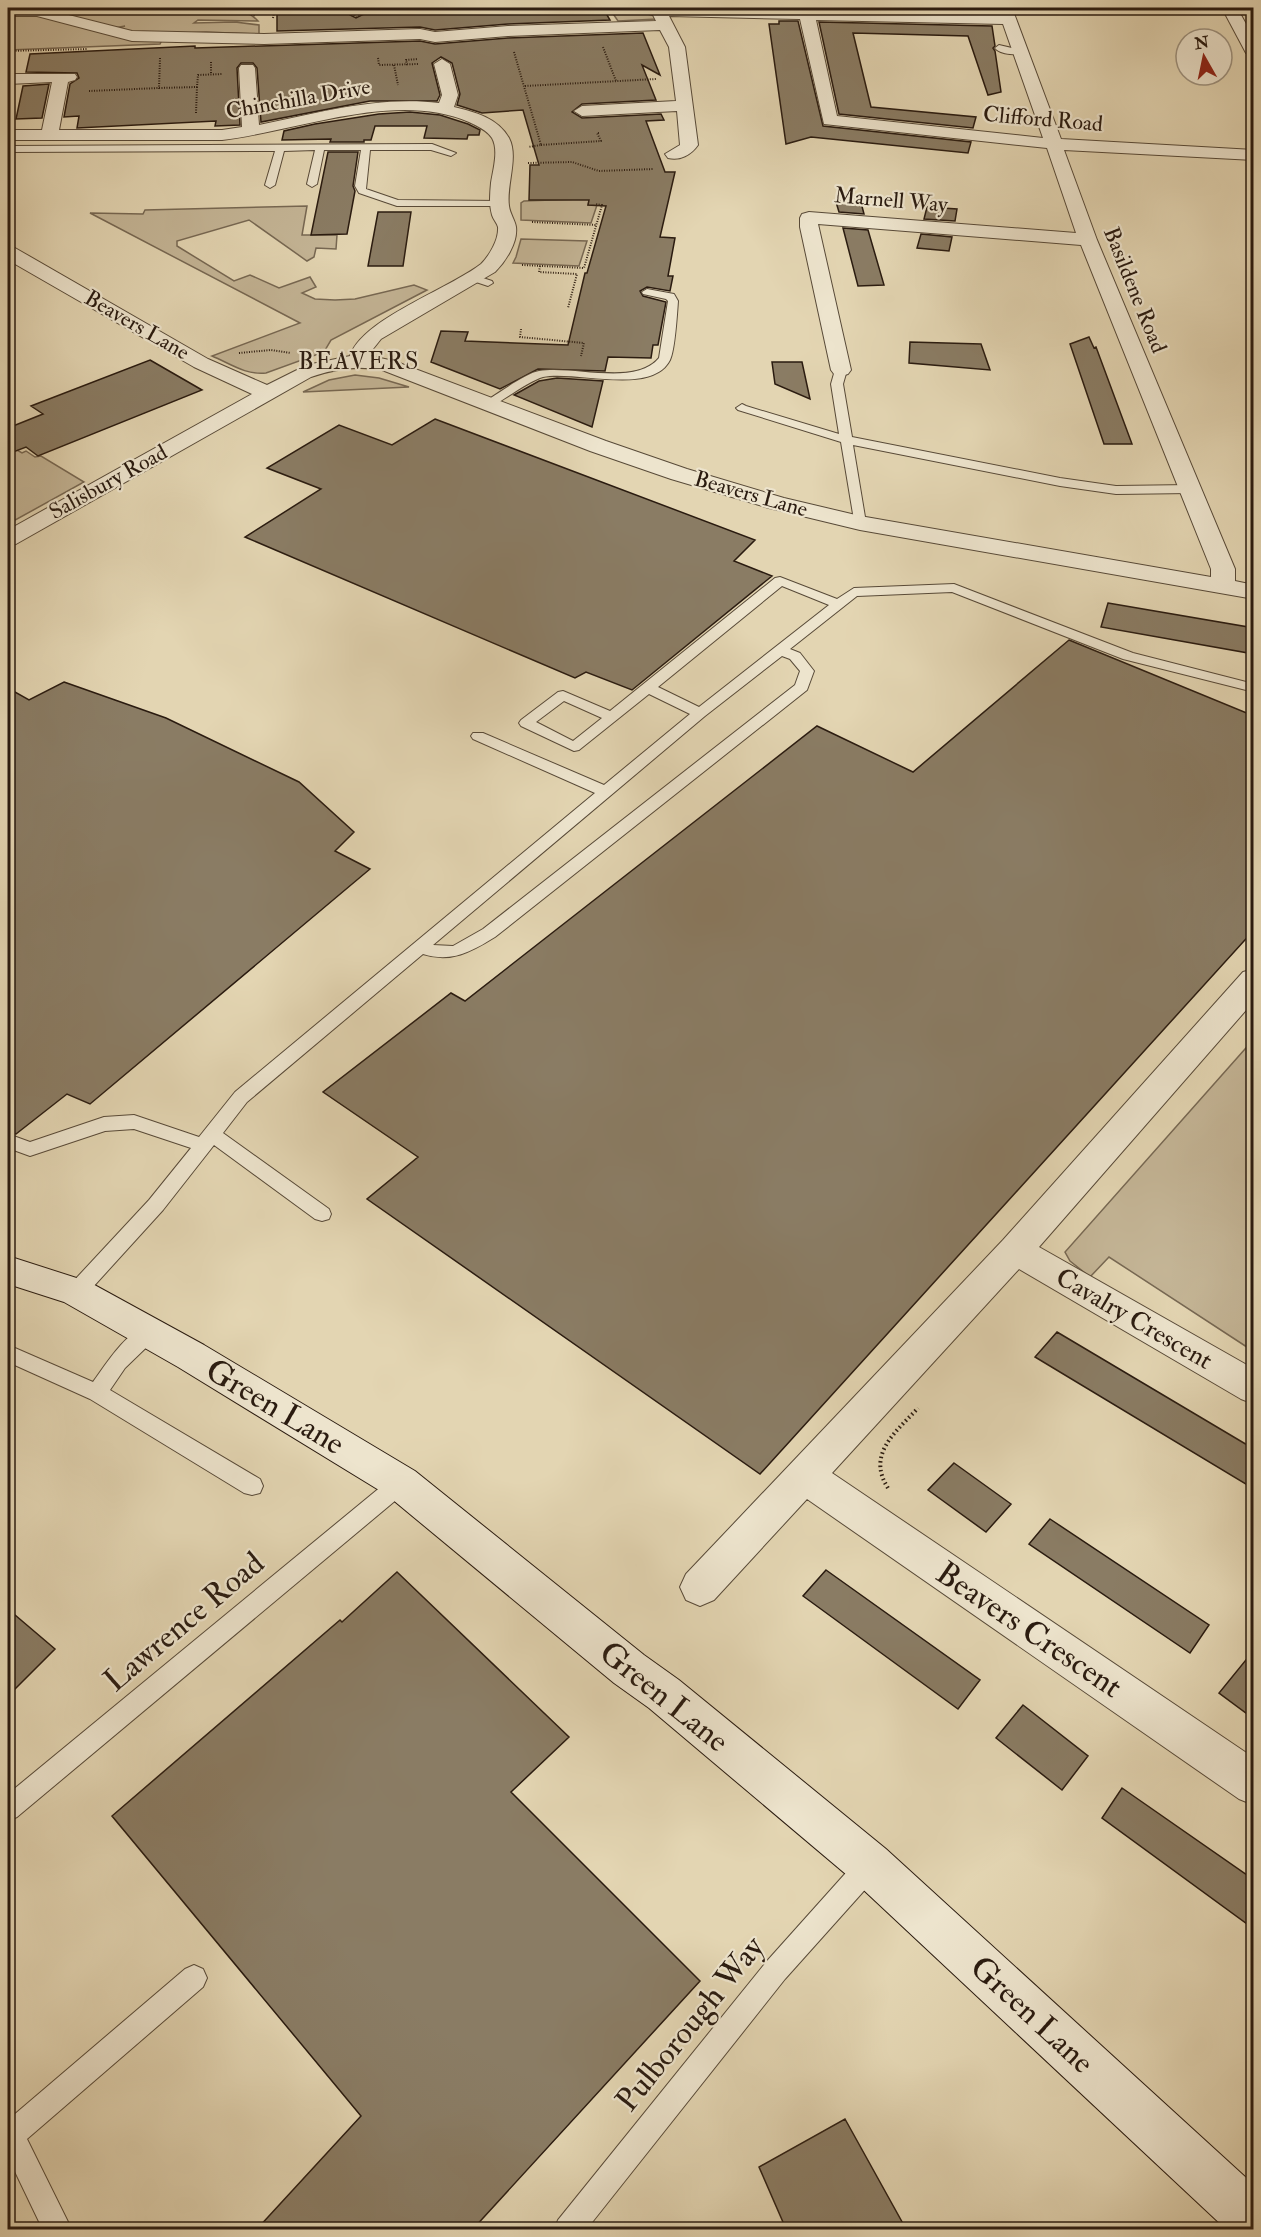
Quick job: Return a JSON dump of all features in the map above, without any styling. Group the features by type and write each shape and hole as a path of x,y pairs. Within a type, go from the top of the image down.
{"street":[{"path":"635,8 660,15 677,47 688,148 674,154"},
{"path":"1229,8 1254,53"},
{"path":"8,12 37,11 132,36 254,39 420,34 435,37 508,32 660,15 1007,14"},
{"name":"Basildene Road","path":"1007,14 1088,240 1223,569 1223,587"},
{"name":"Clifford Road","path":"807,15 830,120 1053,144 1254,155"},
{"path":"442,64 450,96 446,107"},
{"path":"247,70 251,132"},
{"path":"8,79 63,82 49,135"},
{"path":"582,111 685,106"},
{"name":"Chinchilla Drive","path":"8,135 222,135 251,132 351,110 377,107 446,107 479,120 495,130 503,142 500,207 507,227 503,249 494,263"},
{"path":"300,122 317,131 333,131"},
{"name":"Marnell Way","path":"841,370 809,227 809,218 1088,240"},
{"name":"Beavers Lane","path":"8,252 201,363 268,393"},
{"path":"359,361 363,348 374,335 481,281 494,263"},
{"name":"Beavers Lane","path":"177,444 319,367 359,361 393,367 487,405 679,474 777,503 860,523 1254,592"},
{"name":"Salisbury Road","path":"8,538 177,444"},
{"path":"700,1587 1015,1250 1254,980"},
{"name":"Cavalry Crescent","path":"1015,1250 1254,1388"},
{"name":"Green Lane","path":"8,1270 76,1292 148,1332 401,1483 629,1669 664,1694 870,1865 1254,2220"},
{"name":"Beavers Crescent","path":"805,1476 1254,1784"}],"lane":[{"path":"999,48 1021,51"},
{"path":"8,149 432,147 452,153"},
{"path":"270,185 280,148"},
{"path":"312,184 320,148"},
{"path":"366,148 360,186 362,190 397,202 447,197 500,207"},
{"path":"487,405 540,374 630,376 649,372 659,366 665,359 672,301 670,296 647,292"},
{"path":"841,370 837,384 860,523"},
{"path":"742,408 847,440 1060,483 1102,489 1191,489"},
{"path":"612,717 563,695 526,723 574,747 612,717 648,688 780,581 838,604"},
{"path":"76,1292 156,1205 241,1097 700,713 854,592 902,588 954,588 1128,656 1254,688"},
{"path":"423,946 439,954 462,951 489,933 802,687 807,671 795,656 780,650"},
{"path":"648,688 700,713"},
{"path":"478,736 606,792"},
{"path":"8,1141 30,1149 104,1124 134,1122 207,1140 322,1214"},
{"path":"97,1393 118,1362 148,1332"},
{"path":"8,1353 97,1393 252,1486"},
{"name":"Lawrence Road","path":"8,1809 401,1483"},
{"name":"Pulborough Way","path":"568,2229 776,1970 870,1865"},
{"path":"58,2229 11,2135 194,1978"}],"path":[{"path":"273,22 274,12 293,11 293,8"},
{"path":"374,36 379,65 442,64"},
{"path":"8,51 90,49"},
{"path":"159,88 160,56"},
{"path":"211,62 211,74"},
{"path":"63,82 159,88 197,87 198,75 247,70"},
{"path":"525,86 682,78"},
{"path":"541,145 601,141 597,133 609,132"},
{"path":"526,163 572,162 598,171 669,168 667,159 674,154"},
{"path":"494,263 584,268 602,205 595,204"},
{"path":"500,207 596,225"},
{"path":"540,266 539,272 577,274 568,308"},
{"path":"567,273 568,267"},
{"path":"521,328 519,337 584,343 580,359"},
{"path":"201,363 231,354 271,350 301,356 319,367"},
{"path":"889,1489 880,1479 877,1468 878,1458 883,1448 922,1403"}],"shaded area":[{"path":"224,8 243,11 258,21 198,20 194,23 235,22 259,25 259,34 206,32 138,35 113,30 125,26 109,29 70,16 71,13"},
{"path":"609,8 641,10 657,19 618,21"},
{"path":"37,15 163,38 160,44 8,50 14,16"},
{"path":"608,198 589,201 588,205 597,205 591,223 521,220 521,203 524,201"},
{"path":"307,206 302,235 337,235 336,249 316,248 314,257 307,261 249,220 177,241 177,246 234,281 250,275 279,288 310,277 316,287 302,293 315,299 355,299 414,285 427,290 331,340 324,352 266,373 245,371 212,356 300,323 90,213 143,214 145,210"},
{"path":"521,239 587,241 579,266 513,263"},
{"path":"355,375 379,378 409,387 303,392 329,380"},
{"path":"8,445 22,453 26,451 35,457 41,456 84,482 8,524"},
{"path":"1253,1040 1253,1351 1109,1257 1090,1277 1070,1261 1065,1252"}],"building":[{"path":"312,8 348,8 350,15 356,18 366,13 366,8 462,8 462,10 603,8 610,20 508,24 435,30 420,27 277,31 277,13 312,12"},
{"path":"989,8 990,13 779,9"},
{"path":"779,21 798,21 823,126 971,142 968,153 811,137 786,144 769,24 779,24"},
{"path":"819,22 992,26 995,46 993,48 1001,92 988,95 968,36 853,33 871,107 976,117 973,128 839,114"},
{"path":"643,33 660,75 642,65 656,100 582,104 572,112 582,118 661,114 664,120 646,121 665,172 675,172 660,237 675,238 668,276 673,276 670,291 647,287 640,291 643,296 666,302 658,345 653,345 651,358 608,357 605,371 538,369 500,389 431,362 441,331 468,332 465,341 568,345 585,273 587,273 606,206 588,205 589,200 529,200 530,165 539,165 523,110 482,113 457,105 460,94 452,63 441,57 432,63 440,95 437,101 370,101 261,122 257,68 253,63 241,63 237,68 240,125 215,126 216,121 77,128 79,116 64,117 70,84 79,78 77,73 26,72 30,54 195,46 195,48 420,41 435,44 508,38"},
{"path":"49,84 42,118 16,119 23,86"},
{"path":"410,112 440,115 468,124 480,130 479,135 468,135 467,139 424,138 427,126 375,126 371,140 364,140 364,142 330,142 331,139 282,140 284,131 315,124 379,114"},
{"path":"328,152 358,152 353,186 355,191 347,234 311,235"},
{"path":"859,195 864,214 839,212 836,202"},
{"path":"927,207 957,209 955,221 924,219"},
{"path":"378,212 411,212 403,266 368,266"},
{"path":"843,228 868,230 884,285 858,286"},
{"path":"921,234 952,237 949,251 917,248"},
{"path":"1089,337 1094,348 1096,347 1132,444 1104,444 1070,344"},
{"path":"910,342 981,344 990,370 909,363"},
{"path":"150,360 202,390 38,456 26,447 8,454 8,428 43,414 31,406"},
{"path":"772,362 802,362 810,399 775,384"},
{"path":"557,378 603,381 592,427 514,395 539,381"},
{"path":"435,419 755,540 734,561 772,576 632,690 586,672 575,678 245,537 321,489 267,468 339,425 392,445"},
{"path":"1108,603 1254,628 1254,654 1101,627"},
{"path":"1069,640 1254,716 1254,930 760,1474 367,1199 418,1157 323,1092 451,993 465,1001 817,726 913,772"},
{"path":"64,682 166,718 299,782 354,832 335,851 370,869 90,1104 67,1094 16,1134 8,1132 8,688 29,700"},
{"path":"1057,1332 1254,1449 1254,1489 1035,1357"},
{"path":"954,1463 1011,1504 986,1532 928,1490"},
{"path":"1050,1519 1209,1625 1190,1653 1029,1544"},
{"path":"826,1570 980,1680 958,1709 803,1596"},
{"path":"397,1572 569,1737 511,1792 700,1981 473,2229 257,2229 361,2116 112,1816 340,1620 342,1622"},
{"path":"8,1609 55,1649 8,1696"},
{"path":"1254,1650 1254,1719 1219,1693"},
{"path":"1023,1705 1088,1756 1062,1790 996,1738"},
{"path":"1122,1788 1254,1880 1254,1929 1102,1818"},
{"path":"845,2119 906,2229 786,2229 759,2167"}],"district":[{"name":"BEAVERS","path":"359,361"}]}
